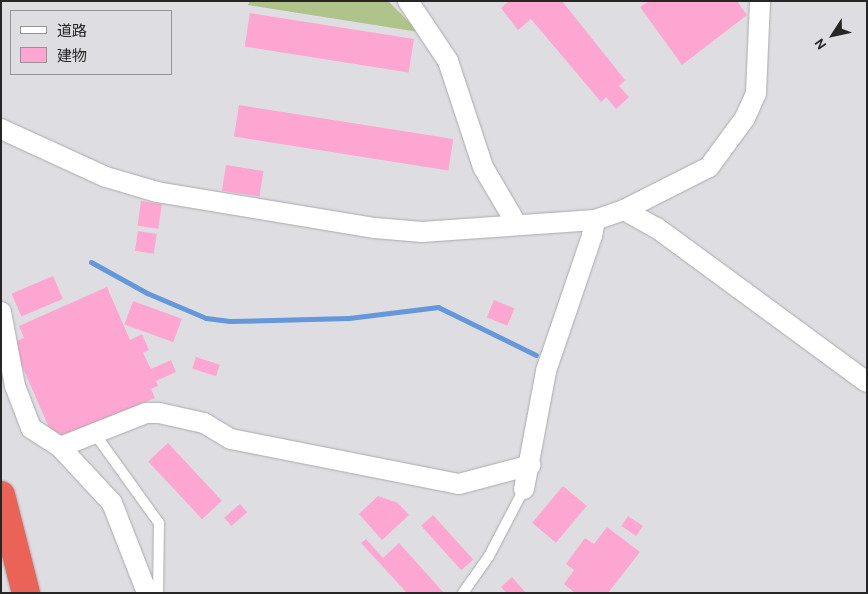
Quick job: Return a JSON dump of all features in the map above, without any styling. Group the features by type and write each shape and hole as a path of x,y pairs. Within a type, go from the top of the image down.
{"highway":[{"path":"1,495 26,593"}],"street":[{"path":"408,1 448,61 483,167 517,225"},
{"path":"1,129 106,177 158,192 375,228 422,232 595,220 624,210 709,167 745,118 756,93 760,1"},
{"path":"624,210 657,228 867,382"},
{"path":"524,489 531,465 546,371 592,236 595,220"},
{"path":"1,312 15,386 31,428 60,447 112,503 147,593"},
{"path":"60,447 146,413 160,413 204,423 231,438 459,484 531,465"}],"lane":[{"path":"95,434 159,523 158,593"},
{"path":"463,593 489,556 524,489"}],"green space":[{"path":"250,1 388,1 419,32 248,5"}],"building":[{"path":"509,1 562,1 625,80 619,86 629,97 616,109 606,97 601,102 531,19 518,30 501,8"},
{"path":"649,1 737,1 747,15 682,65 640,7"},
{"path":"250,13 414,39 409,73 245,47"},
{"path":"239,105 453,139 448,171 234,137"},
{"path":"226,165 264,171 259,197 222,191"},
{"path":"141,201 162,204 158,229 138,226"},
{"path":"138,231 157,234 154,254 135,251"},
{"path":"53,276 63,299 21,317 12,294"},
{"path":"107,287 130,340 142,334 149,350 143,353 151,369 171,360 176,372 156,381 158,386 151,389 155,398 55,441 12,343 24,338 19,326"},
{"path":"494,300 514,308 507,326 487,318"},
{"path":"133,301 182,319 173,342 124,324"},
{"path":"196,357 220,365 216,376 192,368"},
{"path":"168,443 222,501 202,519 148,461"},
{"path":"563,486 587,506 556,543 532,523"},
{"path":"378,496 398,503 409,515 382,540 359,514"},
{"path":"240,504 247,512 231,526 224,518"},
{"path":"433,515 473,560 461,570 421,526"},
{"path":"628,516 643,526 636,536 621,526"},
{"path":"607,527 640,552 608,593 575,593 564,584 574,570 566,564 585,538 594,544"},
{"path":"366,539 383,558 399,543 444,593 407,593 361,543"},
{"path":"512,577 526,593 506,593 501,587"}],"waterway":[{"path":"91,262 147,293 206,318 230,321 349,318 438,307 536,355"}]}
